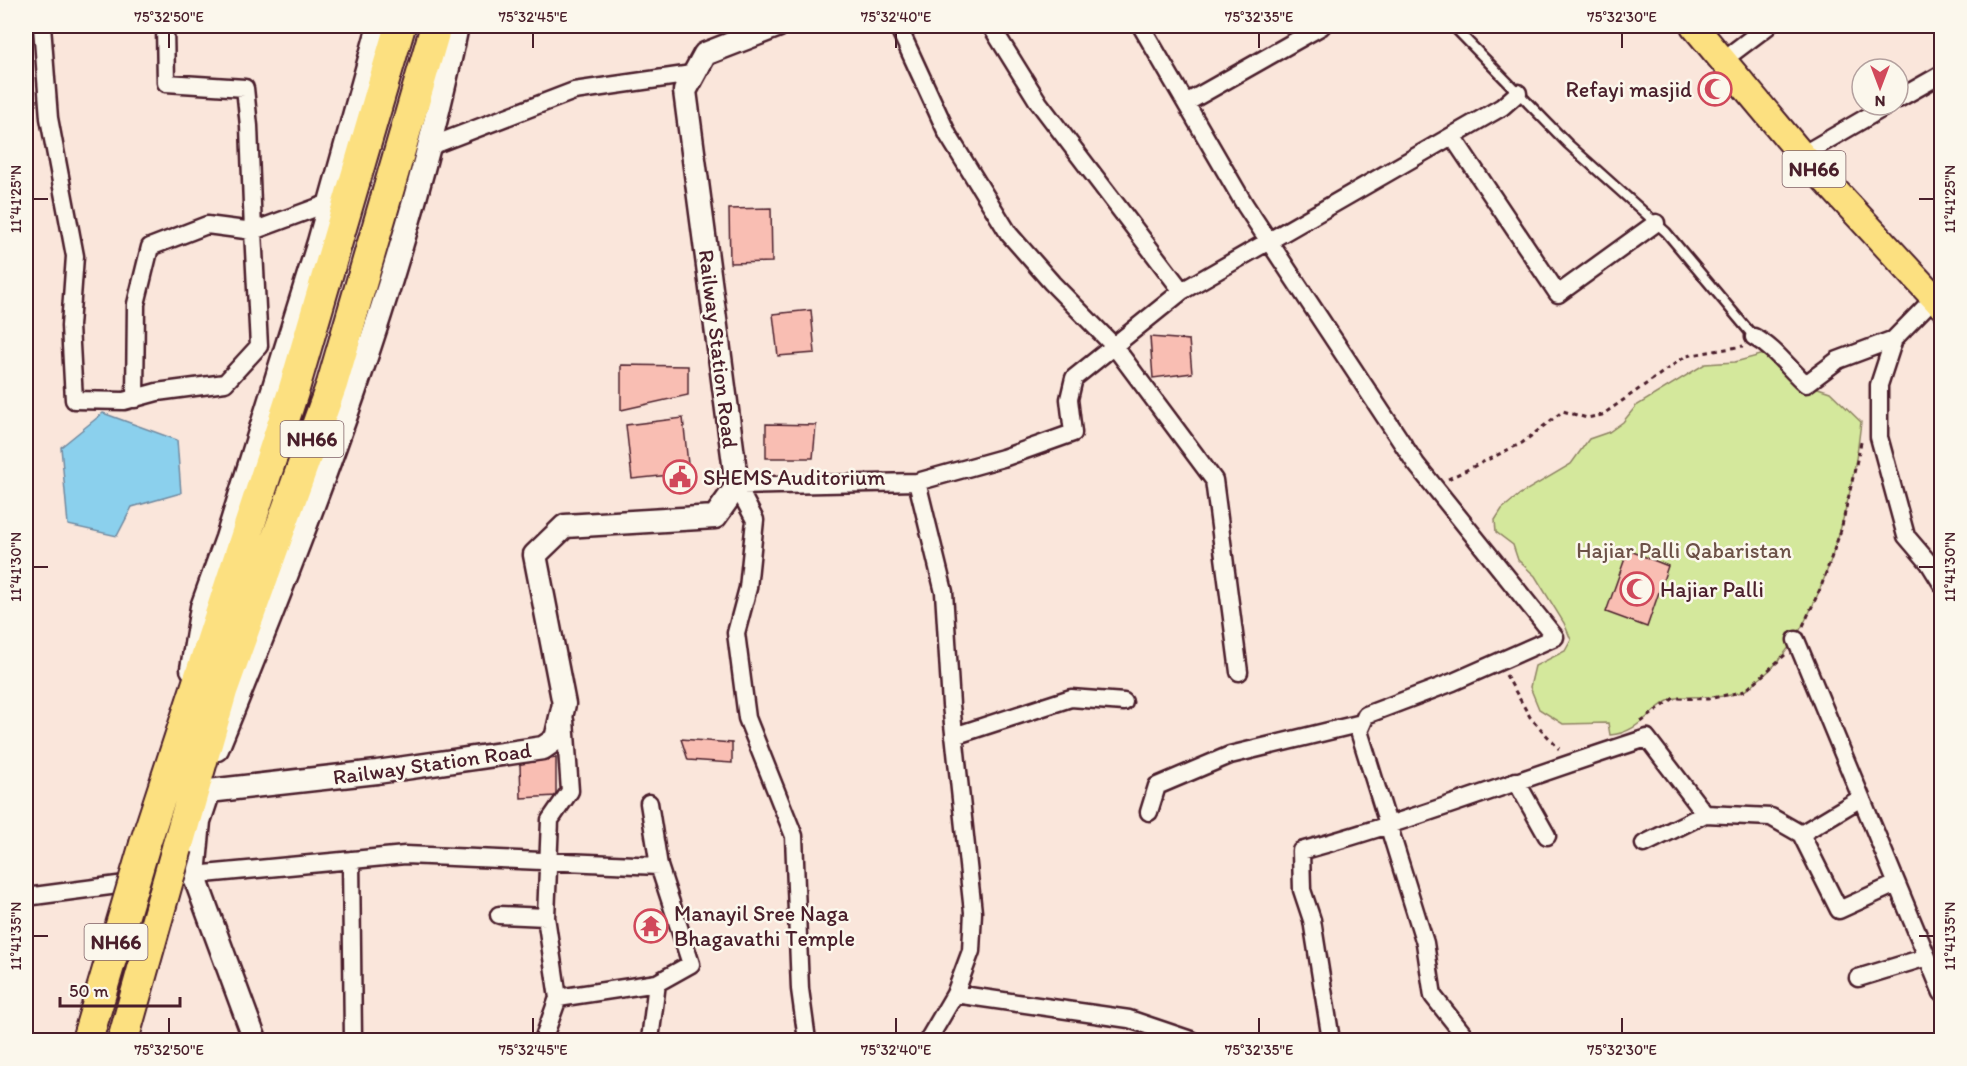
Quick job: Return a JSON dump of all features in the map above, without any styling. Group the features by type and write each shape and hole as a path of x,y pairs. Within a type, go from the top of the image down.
{"highway":[{"name":"NH66","path":"87,1041 182,726 293,392 400,26"},
{"name":"NH66","path":"123,1041 222,691 332,384 436,26"}],"main road":[{"name":"NH66","path":"1694,26 1802,155 1938,302"}],"street":[{"path":"42,26 49,118 75,256 70,326 74,400 124,402 158,392 225,383 259,346 249,126 245,88 166,83 165,26"},
{"path":"182,726 202,607 227,538 329,203 379,26"},
{"path":"180,839 278,605 396,268 431,146 457,26"},
{"name":"Railway Station Road","path":"255,1041 194,875 199,821 209,791 376,772 543,748 556,739 564,704 535,555 565,526 715,517 736,486 685,91 692,74 705,54 777,26"},
{"path":"898,26 948,135 1009,234 1052,283 1114,346 1214,480 1239,672"},
{"path":"991,26 1039,103 1182,291"},
{"path":"1141,26 1270,243 1434,486 1555,637 1499,663 1366,715 1359,731 1425,943 1433,996 1468,1041"},
{"path":"1186,103 1322,26"},
{"path":"1723,60 1768,26"},
{"path":"431,146 574,91 692,74"},
{"path":"1910,92 1941,74"},
{"path":"807,1041 800,989 794,836 747,718 737,644 736,633 748,588 755,520 736,486 917,482 1003,458 1074,433 1069,399 1074,378 1182,291 1270,243 1502,107 1518,93"},
{"path":"1802,155 1867,117"},
{"path":"1452,136 1558,294 1656,223"},
{"path":"135,399 136,304 150,247 207,225 253,231 329,203"},
{"path":"1761,341 1806,384 1838,360 1894,339 1938,302"},
{"path":"1894,339 1879,385 1879,436 1906,536 1929,563 1941,584"},
{"path":"917,482 944,592 954,736 973,912 971,951 955,994 928,1041"},
{"path":"1796,640 1941,993"},
{"path":"954,736 1071,698 1124,702"},
{"path":"543,1041 558,998 546,917 547,861 550,819 570,791 564,704"},
{"path":"1149,812 1157,786 1230,754 1362,723"},
{"path":"1331,1041 1312,920 1302,890 1301,851 1388,828 1516,780 1647,738 1705,814"},
{"path":"1516,780 1547,836"},
{"path":"1801,834 1861,798"},
{"path":"558,998 657,983 691,964 659,866 649,802"},
{"path":"1644,844 1705,814 1771,817 1801,834 1839,910 1896,884"},
{"path":"26,897 194,875 405,855 659,866"},
{"path":"351,860 353,1041"},
{"path":"499,915 546,917"},
{"path":"1858,978 1927,957"},
{"path":"650,1041 657,983"},
{"path":"955,994 1129,1019 1191,1041"}],"lane":[{"path":"1453,26 1568,144 1656,223 1761,341"}],"path":[{"path":"1434,486 1522,443 1563,411 1587,418 1602,415 1686,356 1761,341"},
{"path":"1639,724 1674,698 1708,699 1745,691 1781,661 1796,640 1821,587 1841,530 1865,429"},
{"path":"1499,663 1530,717 1556,750 1568,749"}],"green space":[{"name":"Hajiar Palli Qabaristan","path":"1768,353 1806,384 1830,392 1861,422 1851,487 1842,523 1818,595 1802,627 1783,655 1762,677 1744,691 1718,697 1676,698 1661,705 1639,724 1621,733 1610,735 1608,723 1563,724 1539,709 1530,687 1535,666 1565,651 1571,640 1564,623 1535,576 1518,560 1513,545 1496,532 1495,520 1502,509 1520,494 1571,464 1589,439 1609,432 1623,422 1636,406 1705,364 1735,362"}],"water":[{"path":"103,413 177,440 181,493 132,507 117,536 68,525 61,447"}],"building":[{"path":"771,208 772,262 730,263 729,209"},
{"path":"811,310 815,353 778,356 773,314"},
{"path":"1150,337 1189,340 1192,373 1153,378"},
{"path":"621,365 688,366 688,395 621,410"},
{"path":"683,418 689,473 632,479 626,425"},
{"path":"766,424 816,425 813,458 766,458"},
{"name":"Hajiar Palli","path":"1628,550 1668,566 1647,627 1606,612"},
{"path":"681,739 732,743 732,763 688,760"},
{"path":"556,758 556,796 521,798 520,764"}],"railway":[{"path":"26,1016 30,1040"}],"place":[{"name":"Refayi masjid","path":"1715,89"},
{"name":"SHEMS Auditorium","path":"680,477"},
{"name":"Hajiar Palli","path":"1637,589"},
{"name":"Manayil Sree Naga Bhagavathi Temple","path":"651,926"}]}
